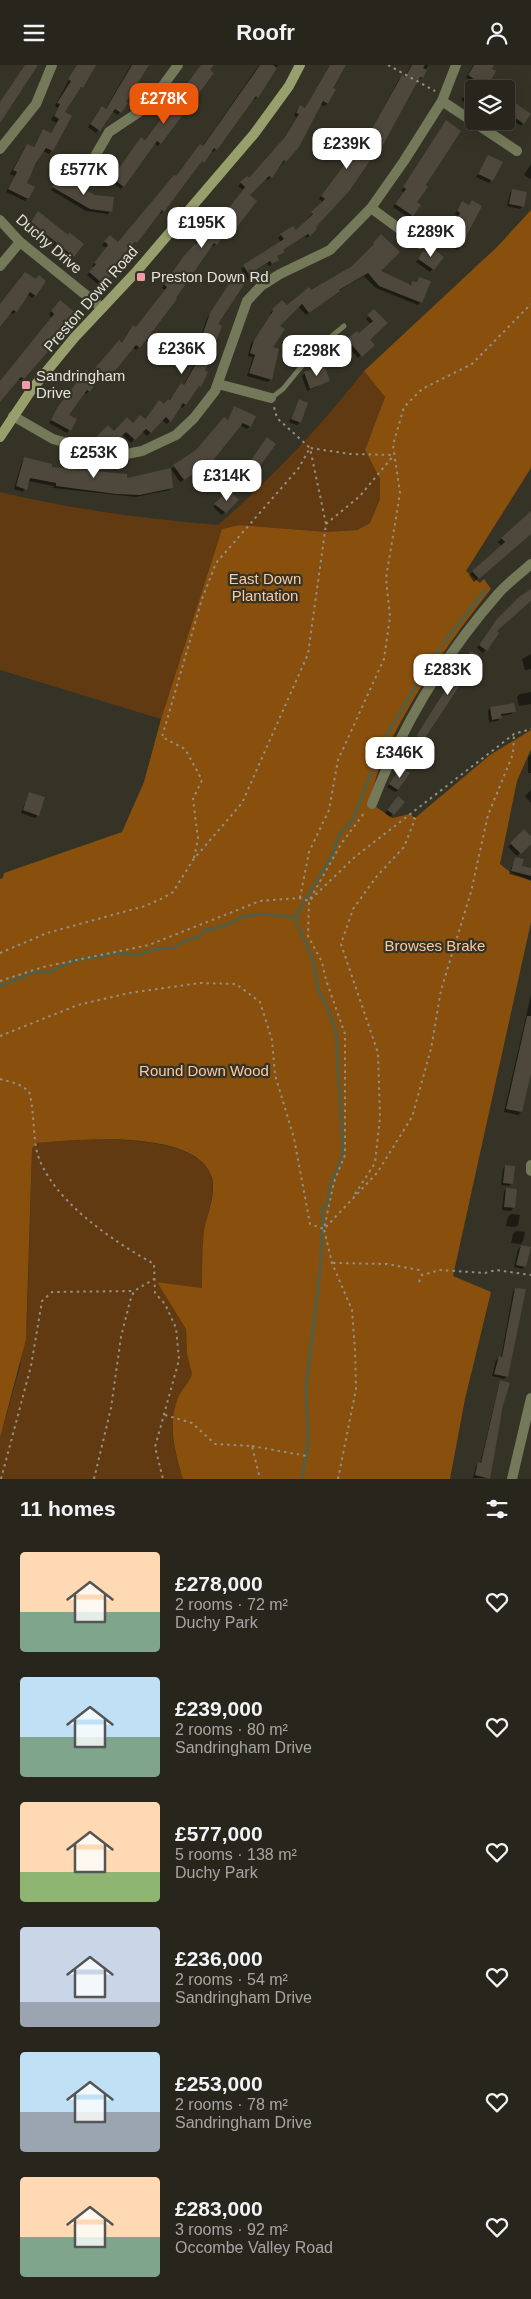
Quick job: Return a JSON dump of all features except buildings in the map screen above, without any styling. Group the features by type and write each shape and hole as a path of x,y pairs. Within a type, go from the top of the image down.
{"street":[{"path":"0,149 36,104 52,65"},
{"path":"91,163 109,132 148,106 178,65"},
{"name":"Preston Down Road","path":"0,437 32,389 136,272 254,134 288,86 300,65"},
{"path":"13,416 53,439 97,452 121,455 142,451 176,435 208,401 218,384 246,301 261,286 280,274 330,250 371,208 404,161 443,98 456,65"},
{"path":"443,98 517,151"},
{"path":"371,208 420,244"},
{"name":"Duchy Drive","path":"0,220 20,242 102,308"},
{"path":"0,266 20,242"},
{"path":"218,384 271,398"},
{"path":"372,804 388,762 445,661 498,593 531,565"},
{"path":"531,1165 531,1171"},
{"path":"512,1479 531,1398"}],"lane":[{"path":"271,398 283,389 314,351 344,326"}],"path":[{"path":"388,65 443,98"},
{"path":"300,898 309,852 329,810 338,760 384,659 390,617 386,577 400,493 393,445 404,407 422,389 472,364 531,303"},
{"path":"271,398 277,418 310,448 360,455 394,455"},
{"path":"0,953 47,933 145,906 163,898 174,891 193,860 242,803 279,724 308,654 326,524 310,448"},
{"path":"193,860 198,839 193,799 202,780 185,749 162,737 164,722 202,599 216,563 298,469 310,448"},
{"path":"326,524 360,496 394,455"},
{"path":"309,901 356,856 410,813 514,734 531,729"},
{"path":"324,1229 377,1173 412,1117 431,1049 441,990 471,892 488,815 513,754 514,734"},
{"path":"338,1479 356,1389 352,1310 332,1263 324,1229 334,1182 345,1155 345,1035 326,980 322,962 308,935 309,901 342,844 372,804"},
{"path":"353,1198 375,1163 380,1117 378,1053 341,943 353,909 377,877 404,847 415,819 410,813"},
{"path":"0,981 44,967 149,945 260,901 300,898 309,901"},
{"path":"0,1036 78,1005 129,993 200,983 236,984 260,1002 272,1040 276,1075 294,1138 310,1224 324,1229"},
{"path":"0,1079 18,1084 30,1091 36,1149 54,1183 85,1218 106,1236 154,1264 155,1293 165,1304 176,1328 179,1360 156,1447 163,1479"},
{"path":"332,1263 387,1264 419,1270 422,1275"},
{"path":"422,1275 440,1270 485,1273 496,1271 531,1275"},
{"path":"419,1282 422,1275"},
{"path":"0,1479 31,1366 42,1301 52,1292 134,1291 154,1279"},
{"path":"94,1479 111,1408 121,1337 134,1291"},
{"path":"164,1415 192,1423 215,1444 252,1446 307,1456"},
{"path":"252,1446 260,1479"}],"shaded area":[{"path":"364,371 385,397 365,450 380,479 380,499 370,523 357,530 327,532 239,525 222,529 161,719 0,670 0,492 108,513 218,525 295,451"},
{"path":"86,1139 138,1141 178,1149 195,1157 206,1167 212,1181 211,1199 203,1244 202,1288 158,1282 186,1329 187,1354 192,1374 177,1402 172,1431 177,1460 183,1479 0,1479 0,1438 20,1367 27,1323 32,1149 36,1143"}],"green space":[{"path":"531,210 531,468 466,571 480,583 484,579 491,589 460,629 418,691 381,763 369,802 392,818 410,814 415,818 490,755 531,730 531,749 517,781 500,864 510,872 531,881 531,922 453,1276 491,1292 465,1399 450,1479 183,1479 173,1439 173,1418 179,1395 192,1374 187,1354 186,1329 157,1282 202,1288 203,1238 212,1198 213,1184 212,1178 202,1162 184,1151 161,1144 134,1140 54,1141 36,1143 32,1149 26,1339 0,1438 0,879 3,878 4,873 122,832 144,782 161,719 222,529 239,525 327,532 357,530 370,523 380,499 380,479 365,450 385,397 364,371 498,246"}],"waterway":[{"path":"444,642 485,590"},
{"path":"302,1479 308,1441 306,1388 320,1270 323,1220 321,1212 328,1203 330,1185 343,1151 336,1031 318,990 314,963 295,919 298,918 298,912 332,855 339,835 353,819 385,738 423,673 441,647"},
{"path":"0,986 34,972 51,972 77,960 119,953 137,955 156,949 172,948 198,937 205,930 225,926 244,916 260,914 295,917"}],"place":[{"name":"Preston Down Rd","path":"141,277"},
{"name":"Sandringham Drive","path":"26,385"}],"park label":[{"name":"East Down Plantation","path":"265,588"},
{"name":"Browses Brake","path":"435,946"},
{"name":"Round Down Wood","path":"204,1071"}]}
